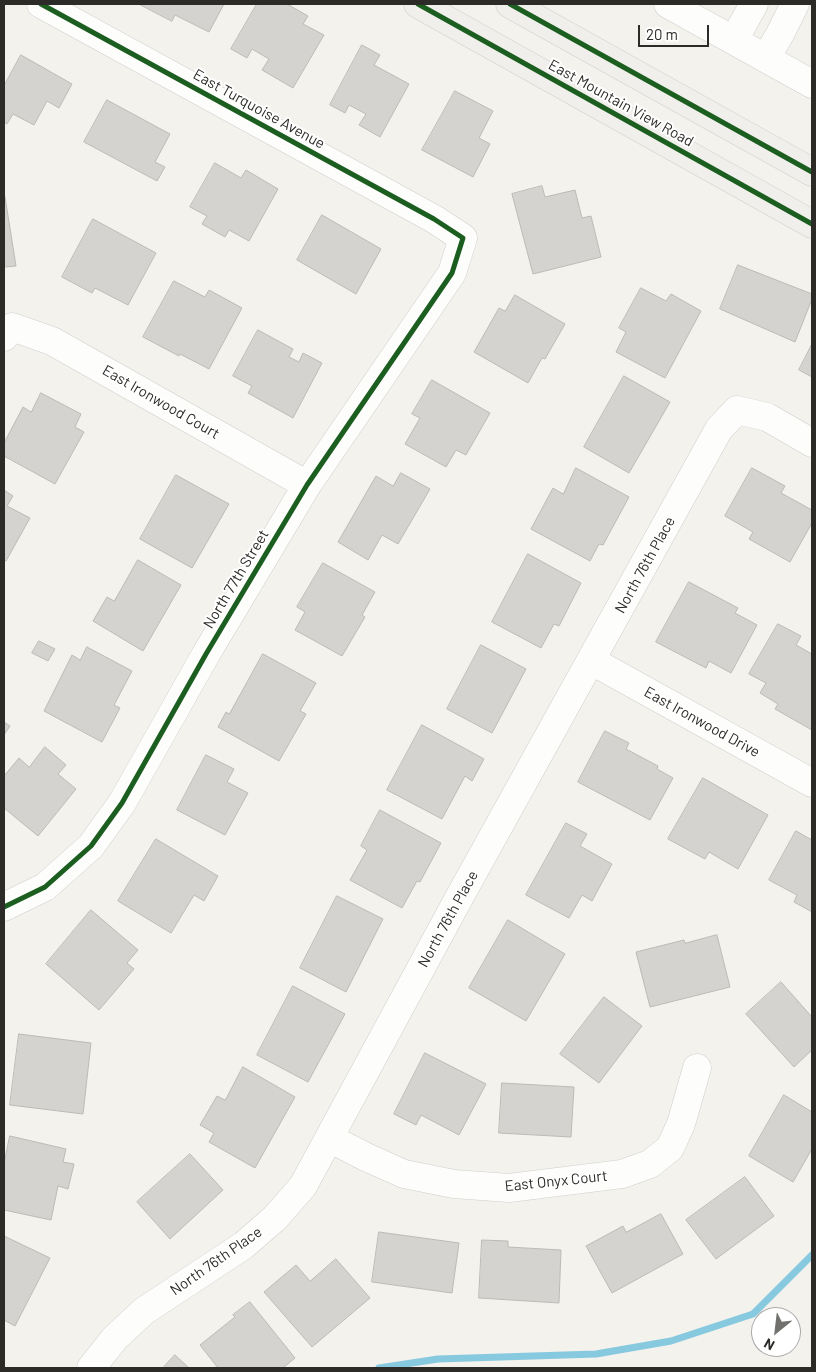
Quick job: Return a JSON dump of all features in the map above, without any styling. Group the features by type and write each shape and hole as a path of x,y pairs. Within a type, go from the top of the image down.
{"main road":[{"name":"East Mountain View Road","path":"418,4 812,224"},
{"path":"510,4 812,172"}],"street":[{"name":"East Turquoise Avenue","path":"41,4 434,219 463,238"},
{"path":"668,4 812,84"},
{"path":"734,40 754,4"},
{"path":"766,58 795,4"},
{"name":"North 77th Street","path":"4,908 45,886 91,846 122,803 206,654 307,485 452,273 463,238"},
{"name":"East Ironwood Court","path":"8,332 52,341 307,485"},
{"name":"North 76th Place","path":"91,1368 115,1338 144,1311 244,1245 275,1218 303,1186 460,896 720,429 737,410 767,417 812,442"},
{"name":"East Ironwood Drive","path":"592,661 812,784"},
{"name":"East Onyx Court","path":"329,1138 404,1174 454,1184 509,1188 622,1174 650,1164 670,1148 681,1124 696,1068"}],"building":[{"path":"139,4 224,4 209,32 175,15 172,21"},
{"path":"257,4 287,4 308,16 303,24 324,35 293,88 262,70 269,59 252,49 247,58 231,49"},
{"path":"362,45 380,55 374,65 409,84 380,137 359,125 366,114 349,105 345,113 330,105"},
{"path":"21,55 72,84 59,108 47,101 34,125 13,114 7,124 4,122 4,86"},
{"path":"455,91 493,111 479,138 490,144 473,177 422,150"},
{"path":"107,100 170,134 155,162 165,167 157,181 84,142"},
{"path":"215,163 241,178 246,170 278,189 249,241 229,230 225,237 202,224 207,216 190,207"},
{"path":"542,186 545,197 575,190 582,218 591,216 601,257 533,274 512,194"},
{"path":"4,198 16,266 4,267"},
{"path":"322,215 381,249 356,294 297,260"},
{"path":"93,219 156,253 128,305 95,288 92,293 62,277"},
{"path":"738,265 812,294 812,299 795,342 720,309"},
{"path":"174,281 205,297 209,290 242,308 209,369 143,337"},
{"path":"641,288 666,301 671,294 701,311 665,378 616,352 626,332 619,328"},
{"path":"515,295 565,324 545,359 542,358 528,383 474,352 499,308 505,311"},
{"path":"258,330 293,349 289,357 299,362 303,353 322,363 293,418 248,393 252,386 233,376"},
{"path":"812,344 812,377 799,370"},
{"path":"624,376 670,402 629,473 584,447"},
{"path":"432,380 490,413 466,455 456,450 446,467 405,444 420,418 412,414"},
{"path":"41,393 81,414 75,427 84,432 55,484 4,456 4,443 23,407 31,412"},
{"path":"576,468 629,497 603,545 599,544 590,561 531,529 553,488 563,494"},
{"path":"752,468 785,486 781,493 812,510 812,523 790,562 749,539 753,532 725,516"},
{"path":"401,473 430,489 398,544 382,535 368,560 338,542 376,476 393,486"},
{"path":"176,475 229,504 192,568 140,539"},
{"path":"4,490 13,496 7,506 30,518 6,561 4,560"},
{"path":"528,554 581,583 559,626 554,624 541,648 492,622"},
{"path":"138,560 181,585 143,651 93,621 107,597 114,601"},
{"path":"323,563 375,592 362,615 365,617 342,656 295,630 305,612 297,607"},
{"path":"689,582 738,608 735,613 757,625 731,673 709,661 706,668 656,642"},
{"path":"778,624 801,636 796,645 812,654 812,730 775,709 778,704 760,693 766,683 749,674"},
{"path":"39,641 55,649 48,661 32,653"},
{"path":"481,645 526,669 492,733 447,709"},
{"path":"87,647 132,671 114,705 120,708 102,742 44,711 72,655 80,660"},
{"path":"263,654 316,683 300,711 306,714 279,761 218,727 226,712 229,714"},
{"path":"4,722 10,726 4,735"},
{"path":"422,725 484,759 472,781 465,776 442,819 387,790"},
{"path":"605,731 629,743 626,749 658,766 657,769 673,778 650,820 578,782"},
{"path":"45,747 66,765 58,774 76,789 38,836 4,808 4,776 19,758 29,767"},
{"path":"206,755 234,769 227,782 248,793 225,835 177,810"},
{"path":"703,778 768,815 738,869 709,852 705,859 668,839"},
{"path":"380,810 441,843 420,882 417,881 402,908 350,880 367,850 361,846"},
{"path":"566,823 587,834 580,846 612,864 592,901 582,895 569,918 526,895"},
{"path":"796,831 812,840 812,912 794,902 797,895 769,880"},
{"path":"156,839 218,876 204,901 194,895 171,933 118,901"},
{"path":"337,896 383,919 346,992 300,968"},
{"path":"91,910 138,950 127,963 134,969 99,1010 46,964"},
{"path":"508,920 565,954 526,1021 469,988"},
{"path":"717,935 730,987 650,1007 636,952 684,940 685,943"},
{"path":"781,982 812,1017 812,1050 794,1067 746,1014"},
{"path":"293,986 345,1014 308,1082 257,1055"},
{"path":"604,997 642,1026 599,1083 560,1054"},
{"path":"19,1034 91,1043 83,1114 10,1105"},
{"path":"425,1053 486,1084 459,1135 421,1115 416,1125 394,1114"},
{"path":"243,1067 295,1097 255,1168 209,1142 214,1133 200,1125 217,1096 225,1100"},
{"path":"502,1083 574,1087 571,1137 499,1133"},
{"path":"784,1095 812,1112 812,1149 793,1182 749,1156"},
{"path":"10,1136 66,1149 63,1162 74,1164 68,1189 58,1186 51,1220 4,1210 4,1164"},
{"path":"190,1154 223,1190 170,1239 137,1202"},
{"path":"745,1177 774,1216 716,1259 686,1220"},
{"path":"661,1214 683,1254 612,1293 586,1246 623,1226 626,1232"},
{"path":"379,1232 459,1243 452,1293 372,1282"},
{"path":"4,1236 50,1258 15,1326 4,1320"},
{"path":"482,1240 508,1241 508,1247 561,1250 559,1303 479,1298"},
{"path":"336,1259 370,1298 312,1347 264,1292 296,1265 310,1281"},
{"path":"250,1302 295,1358 283,1368 218,1368 200,1345 235,1317 233,1315"},
{"path":"175,1355 189,1368 163,1368"}],"waterway":[{"path":"379,1368 438,1359 596,1354 671,1341 753,1314 812,1255"}],"cycle path":[{"path":"4,907 45,887 91,846 122,803 206,654 307,485 452,273 463,238 434,219 41,4"},
{"path":"418,4 812,224"},
{"path":"510,4 812,172"}]}
